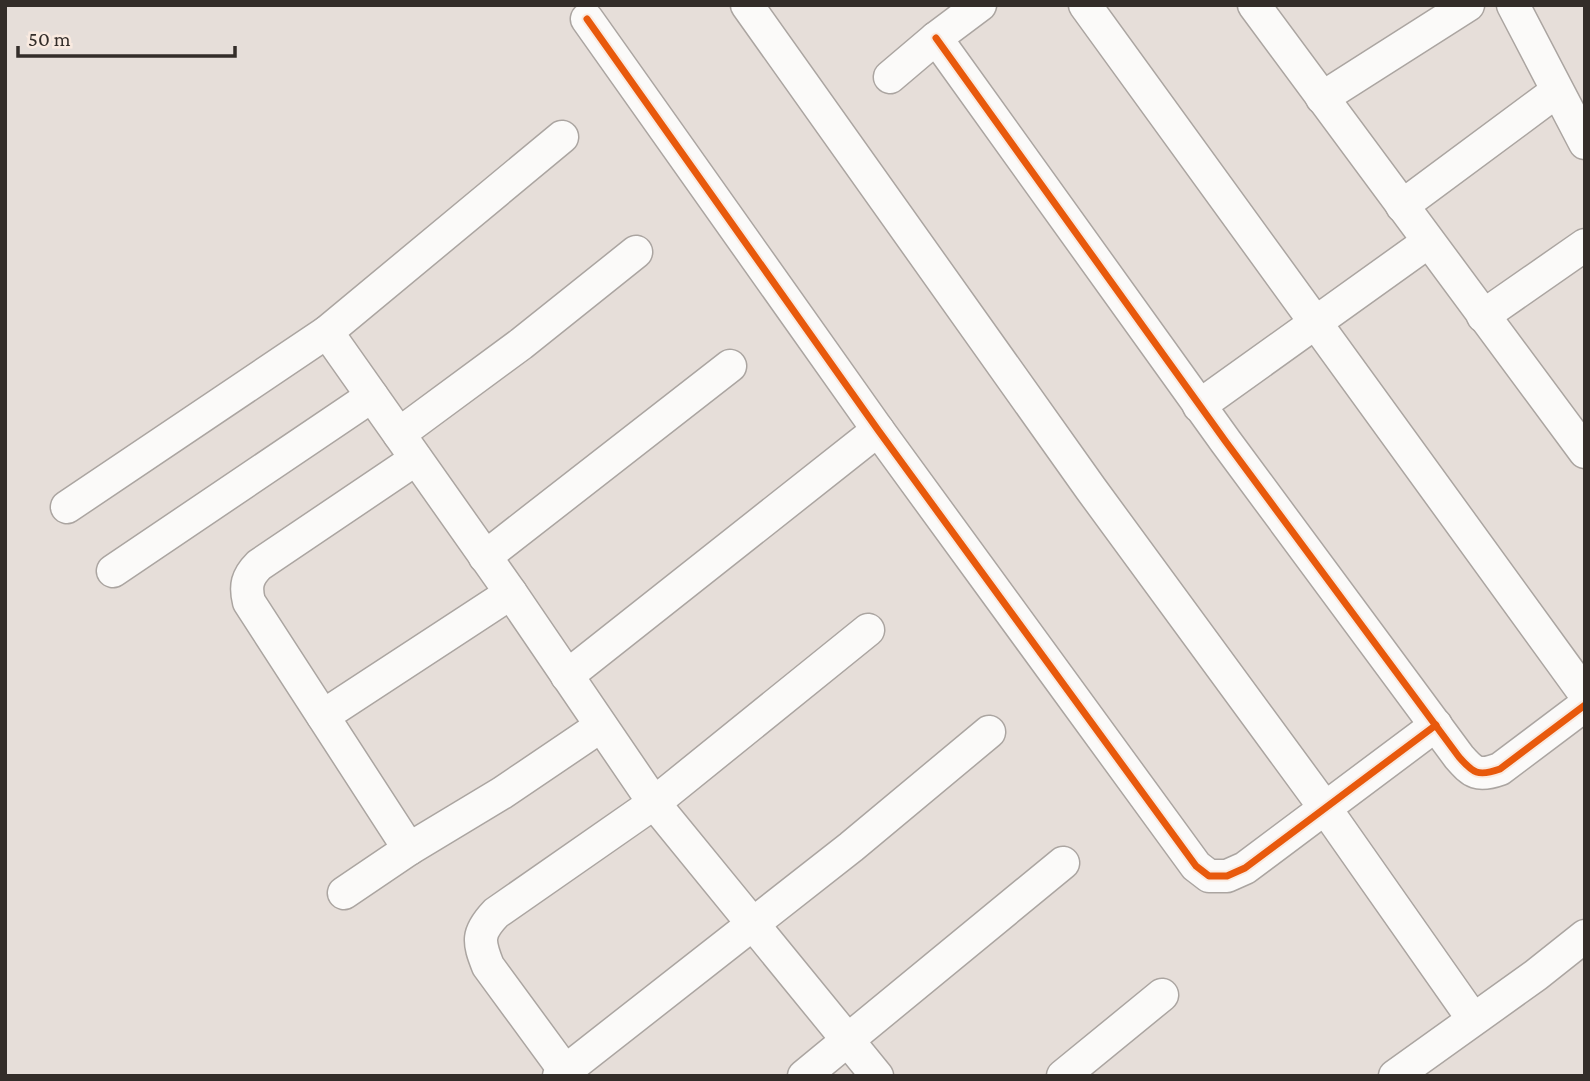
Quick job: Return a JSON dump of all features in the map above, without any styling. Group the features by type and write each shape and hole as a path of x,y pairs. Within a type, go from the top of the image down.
{"street":[{"path":"747,5 1091,489 1325,808 1473,1019"},
{"path":"890,77 980,5"},
{"path":"1085,5 1585,694"},
{"path":"1254,5 1483,316 1575,420 1585,452"},
{"path":"1322,98 1468,5"},
{"path":"1513,5 1585,144"},
{"path":"587,19 878,430 1196,866 1209,876 1227,876 1245,868 1436,725"},
{"path":"936,38 1199,406 1472,771 1486,774 1500,769 1585,705"},
{"path":"1402,206 1557,91"},
{"path":"66,507 327,332 562,137"},
{"path":"1199,406 1428,242"},
{"path":"1483,316 1585,245"},
{"path":"409,849 249,602 246,588 249,575 408,446 521,344 636,252"},
{"path":"327,332 511,593 653,803 877,1076"},
{"path":"485,557 730,366"},
{"path":"113,571 372,396"},
{"path":"567,676 878,430"},
{"path":"323,716 511,593"},
{"path":"867,630 653,803 496,913 483,926 480,947 488,965 562,1074 852,847 989,732"},
{"path":"344,893 409,849 502,793 601,726"},
{"path":"804,1076 1063,863"},
{"path":"1395,1076 1585,936"},
{"path":"1063,1076 1162,995"}],"cycle path":[{"path":"587,19 878,430 1196,866 1209,876 1227,876 1245,868 1436,725"},
{"path":"936,38 1226,442 1459,757 1476,772 1486,773 1500,769 1585,705"}]}
